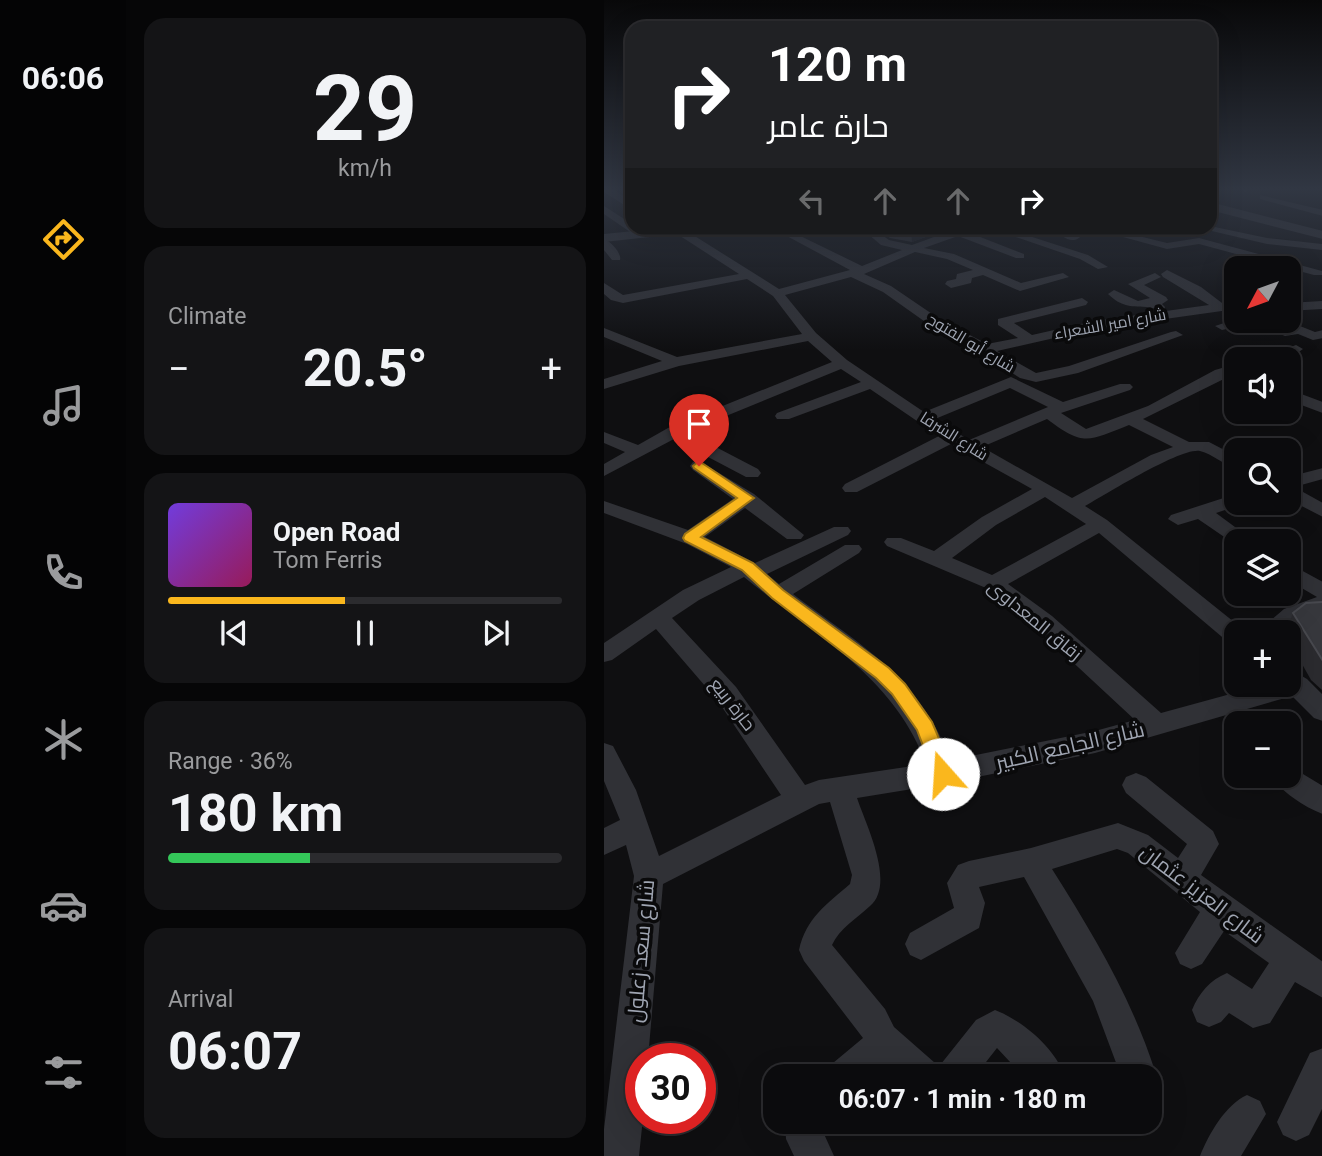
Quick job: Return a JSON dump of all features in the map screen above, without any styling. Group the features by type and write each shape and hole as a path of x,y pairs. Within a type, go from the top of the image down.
{"street":[{"path":"605,242 616,258"},
{"name":"شارع الشرفا","path":"697,242 751,275 782,298 811,336 842,363 951,437 1045,489 1100,524 1224,626"},
{"name":"شارع أبو الفتوح","path":"802,242 898,295 936,323 986,349 1025,375 1043,379 1176,335"},
{"path":"884,242 950,256 1023,287 1063,277"},
{"path":"782,298 862,275 934,242"},
{"path":"976,242 1020,256"},
{"path":"1038,242 1085,257 1102,267"},
{"path":"1151,242 1167,246 1193,242"},
{"path":"1203,242 1320,272"},
{"path":"1277,242 1322,246"},
{"path":"951,284 967,280 961,277 984,271"},
{"path":"1301,278 1320,272"},
{"path":"604,287 615,297 623,299 687,282 751,275"},
{"path":"782,298 862,275"},
{"path":"1114,294 1137,305 1162,300 1134,284 1161,275 1197,290 1218,306"},
{"path":"1029,339 1003,322 1082,302"},
{"path":"1152,302 1169,313"},
{"path":"1301,306 1322,305"},
{"name":"شارع امير الشعراء","path":"986,349 1128,319 1224,306"},
{"path":"1128,319 1162,340"},
{"path":"1301,330 1315,336 1322,334"},
{"path":"606,334 676,362"},
{"path":"604,384 676,362 811,336"},
{"path":"604,471 674,432 842,363"},
{"path":"923,418 1011,382 1055,410 1083,435 1130,418 1224,372"},
{"path":"783,416 873,383"},
{"path":"968,447 1055,410 1125,387"},
{"path":"1301,399 1322,408"},
{"path":"1130,418 1188,447"},
{"path":"674,432 752,473"},
{"path":"604,437 637,451"},
{"path":"851,488 951,437"},
{"path":"1072,506 1157,460 1188,447 1204,446 1224,457"},
{"path":"699,466 747,498 794,535"},
{"path":"1301,480 1320,475"},
{"path":"937,559 989,521 1045,489"},
{"path":"690,538 747,498"},
{"path":"1301,499 1322,512"},
{"path":"1178,519 1224,504"},
{"path":"604,507 690,538 750,570 883,673 899,689 926,727 943,774"},
{"path":"1200,512 1226,529"},
{"path":"993,583 1100,524"},
{"path":"604,653 691,595 750,570 847,540 778,594"},
{"name":"زقاق المعداوى","path":"894,542 993,583 1044,622 1158,726"},
{"path":"1301,578 1322,592"},
{"path":"1284,620 1292,614 1322,603"},
{"name":"حارة ربيع","path":"657,616 727,694 799,799"},
{"path":"1301,689 1322,711"},
{"name":"شارع الجامع الكبير","path":"649,876 799,799 840,789 943,774 1158,726 1245,697"},
{"name":"شارع سعد زعلول","path":"604,754 623,790 649,876 620,1156"},
{"path":"1136,785 1203,839 1204,844 1181,879"},
{"path":"1301,787 1322,802"},
{"path":"840,789 867,875 867,885 859,897 823,927 816,939 815,950 874,1021 882,1038 909,1064"},
{"path":"604,842 636,826"},
{"name":"شارع العزيز عثمان","path":"921,944 968,916 971,910 963,889 964,878 969,874 1030,862 1118,835 1138,844 1220,909 1322,982"},
{"path":"1030,862 1097,970 1131,1047 1135,1064"},
{"path":"1191,953 1220,909"},
{"path":"1209,1010 1227,990 1253,1011 1258,1010 1289,960"},
{"path":"962,1064 995,1027 1009,1034 1036,1064"},
{"path":"860,1064 878,1049 882,1038"},
{"path":"1296,1122 1322,1066"},
{"path":"1219,1156 1247,1114"},
{"path":"805,1134 815,1156"}],"building":[{"path":"1323,602 1323,661 1301,626 1301,620 1297,620 1293,613 1306,603"}],"route":[{"path":"699,466 747,498 690,538 747,567 778,594 883,673 899,689 926,727 943,774"}]}
